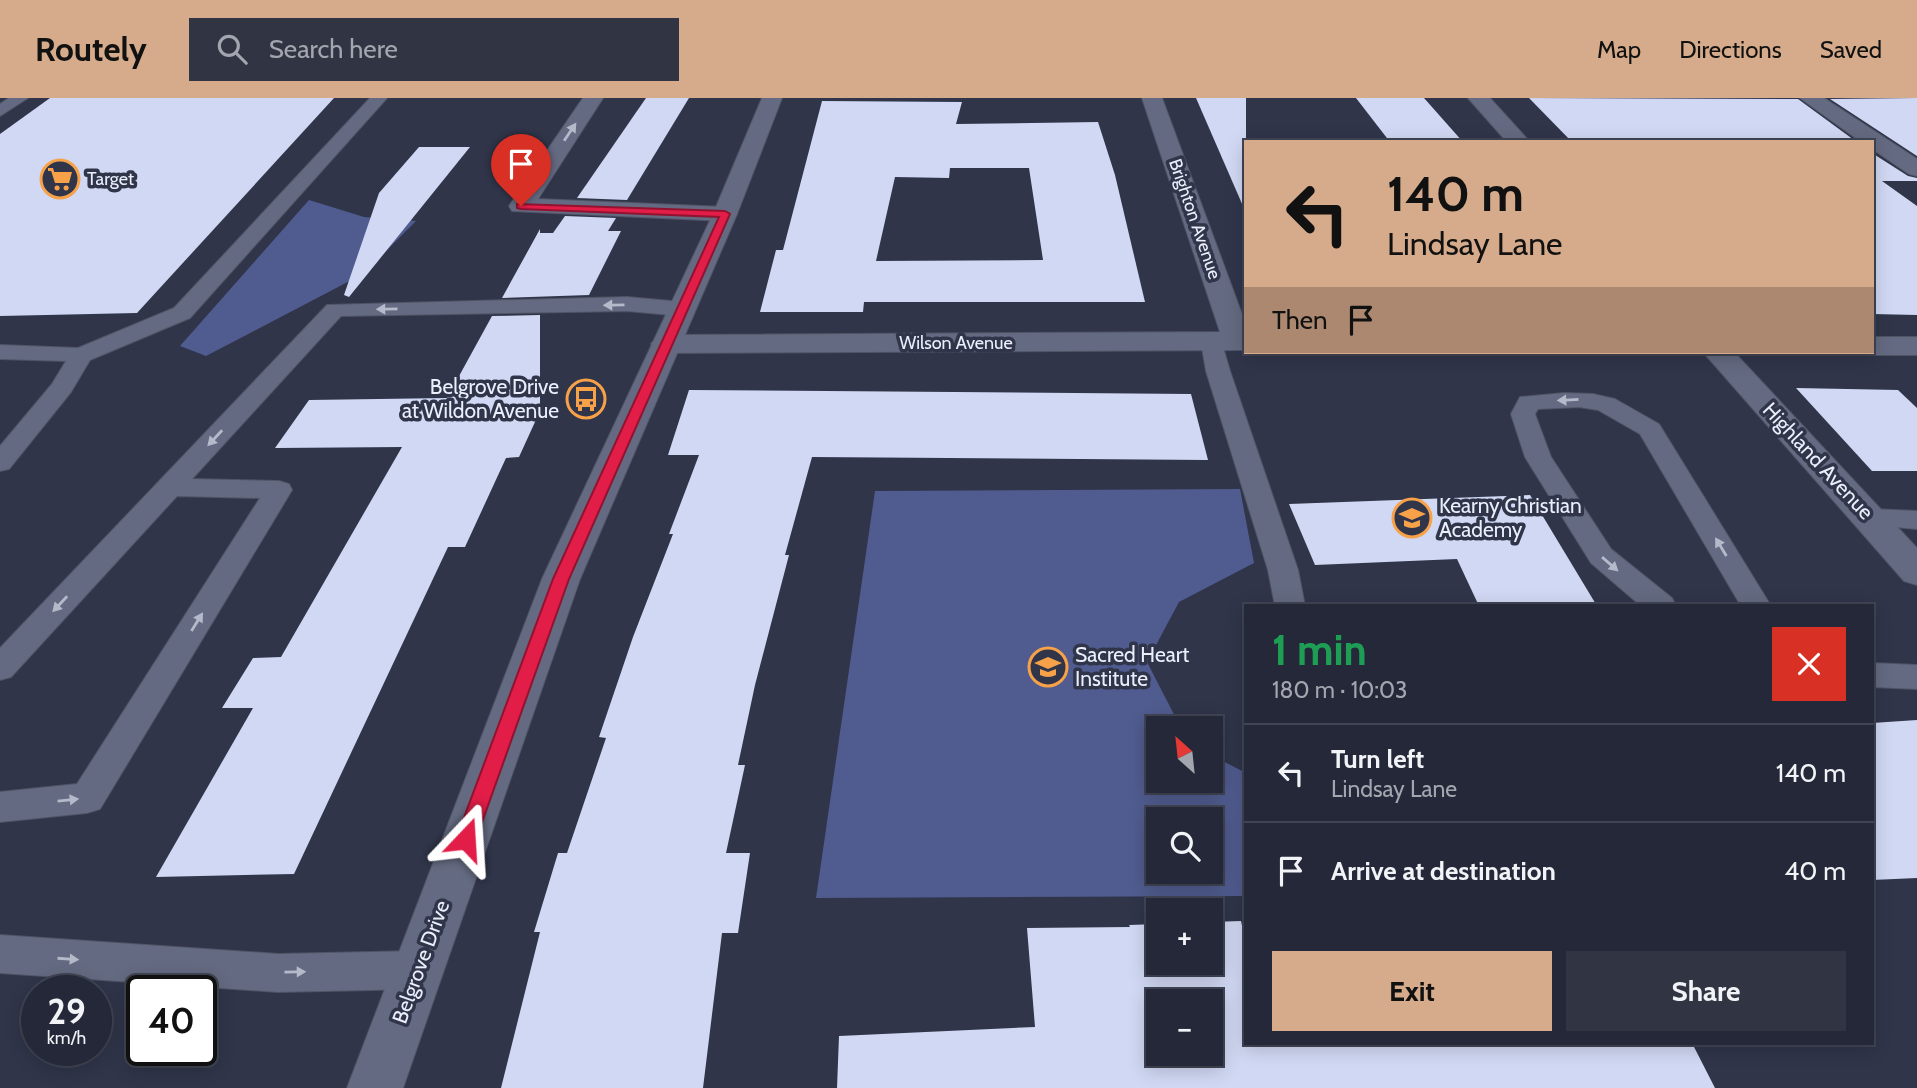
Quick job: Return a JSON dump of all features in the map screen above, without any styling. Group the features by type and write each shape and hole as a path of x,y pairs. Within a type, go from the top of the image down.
{"street":[{"path":"593,98 521,206 725,214"},
{"name":"Belgrove Drive","path":"375,1088 561,579 725,214 772,98"},
{"name":"Brighton Avenue","path":"1152,98 1232,341"},
{"path":"1478,98 1517,140"},
{"path":"1810,98 1873,140"},
{"path":"1874,140 1917,169"},
{"name":"Wilson Avenue","path":"666,344 1232,341"},
{"path":"1874,346 1917,346"},
{"name":"Highland Avenue","path":"1720,354 1871,518 1917,572"}],"lane":[{"path":"0,111 20,98"},
{"path":"0,352 81,355 182,313 379,98"},
{"path":"0,668 335,310 627,304 682,309"},
{"path":"1232,341 1218,372 1283,569 1290,604"},
{"path":"5,450 62,387 81,355"},
{"path":"1659,604 1601,556 1538,457 1523,414 1529,402 1588,399 1627,411 1650,429 1755,604"},
{"path":"0,807 88,798 279,490 169,487"},
{"path":"1871,518 1917,520"},
{"path":"1874,675 1917,677"},
{"path":"0,954 278,973 418,970"}],"shaded area":[{"path":"309,200 364,217 416,221 363,274 206,356 180,346"},
{"path":"1240,489 1254,563 1179,602 1147,662 1175,716 1146,716 1146,793 1223,793 1223,761 1244,772 1244,896 816,898 875,491"}],"building":[{"path":"50,98 334,98 137,313 0,316 0,134"},
{"path":"646,98 689,98 627,200 577,198"},
{"path":"1196,98 1246,98 1244,208"},
{"path":"1356,98 1424,98 1461,140 1388,140"},
{"path":"1529,98 1798,99 1854,140 1570,140"},
{"path":"1917,98 1917,156 1830,99"},
{"path":"822,101 962,102 956,124 1098,122 1115,175 1145,302 864,302 863,312 760,312 776,250 783,250","holes":["950,168 1029,168 1043,260 876,261 895,177 949,178"]},
{"path":"419,147 470,147 349,297 344,295 379,193"},
{"path":"1874,154 1908,176 1917,178 1917,181 1882,181 1917,206 1917,315 1874,314"},
{"path":"565,216 616,218 608,231 621,231 589,295 502,298 540,229 540,233 553,233"},
{"path":"540,315 540,411 519,457 506,458 465,547 448,547 294,874 156,877 253,708 222,708 253,658 281,657 402,447 275,448 309,400 447,398 492,316"},
{"path":"1796,388 1898,390 1917,408 1917,471 1872,471"},
{"path":"689,390 1191,394 1208,460 812,457 785,555 789,555 755,685 738,765 745,765 726,853 750,853 738,933 722,933 703,1088 501,1088 540,932 534,932 558,853 567,853 606,738 599,737 699,455 668,455"},
{"path":"1530,495 1596,604 1478,604 1457,559 1315,565 1289,504"},
{"path":"1917,720 1917,878 1874,880 1874,723"},
{"path":"1241,921 1244,935 1244,1045 1693,1045 1715,1088 837,1088 839,1036 1035,1027 1027,928 1130,927 1129,925 1146,924 1146,975 1223,975 1223,922"}],"place":[{"name":"Target","path":"60,179"},
{"name":"Belgrove Drive at Wildon Avenue","path":"586,399"},
{"name":"Kearny Christian Academy","path":"1412,518"},
{"name":"Sacred Heart Institute","path":"1048,667"}],"route":[{"path":"466,839 561,579 725,214 521,206"}]}
